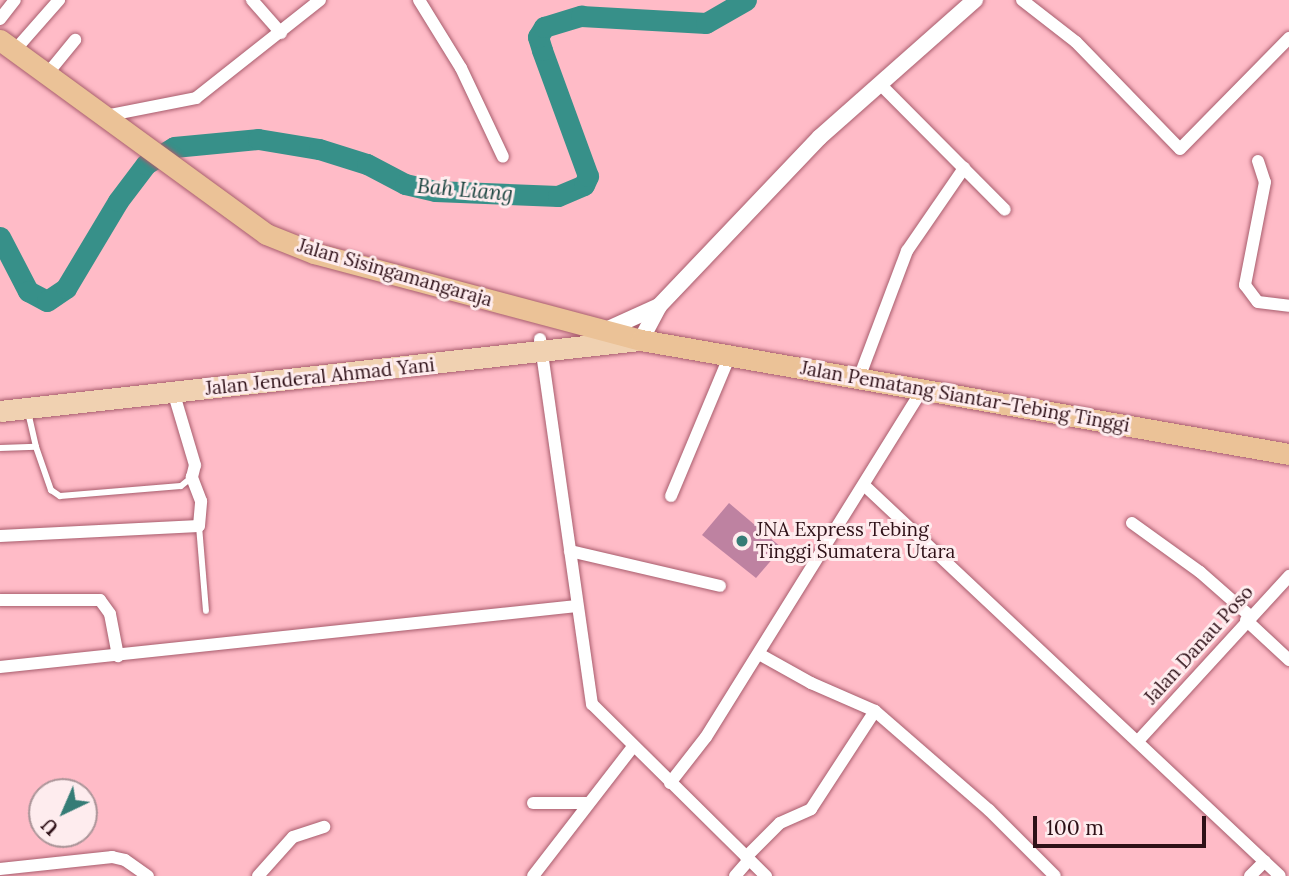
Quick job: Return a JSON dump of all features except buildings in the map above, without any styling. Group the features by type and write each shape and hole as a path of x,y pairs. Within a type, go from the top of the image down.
{"highway":[{"name":"Jalan Sisingamangaraja","path":"7,45 266,234 314,253 641,340"},
{"name":"Jalan Pematang Siantar–Tebing Tinggi","path":"641,340 1289,454"}],"main road":[{"name":"Jalan Jenderal Ahmad Yani","path":"541,346 606,330"},
{"name":"Jalan Jenderal Ahmad Yani","path":"0,406 541,346 641,340"},
{"name":"Jalan Jenderal Ahmad Yani","path":"0,411 27,405"}],"street":[{"path":"0,19 15,0"},
{"path":"7,45 59,0"},
{"path":"253,0 281,33"},
{"path":"105,116 196,98 320,0"},
{"path":"419,0 461,68 503,157"},
{"path":"641,340 659,306 820,137 975,0"},
{"path":"1023,0 1076,42 1180,149 1289,38"},
{"path":"48,73 75,40"},
{"path":"880,84 1005,210"},
{"path":"1258,161 1265,182 1245,285 1258,302 1289,306"},
{"path":"859,378 907,251 964,169"},
{"path":"606,330 659,306"},
{"path":"541,346 592,704 632,748 766,876"},
{"path":"671,496 730,355"},
{"path":"0,536 199,526 201,501 192,477 195,465 173,388"},
{"path":"670,783 759,654 923,389"},
{"path":"865,486 1280,876"},
{"path":"1132,523 1200,572 1289,660"},
{"path":"570,551 720,586"},
{"name":"Jalan Danau Poso","path":"1138,741 1289,576"},
{"path":"0,600 100,600 110,614 118,656"},
{"path":"0,667 577,606"},
{"path":"759,654 875,711 989,810 1055,876"},
{"path":"735,876 780,823 811,809 875,711"},
{"path":"533,876 632,748"},
{"path":"533,803 587,803"},
{"path":"258,876 293,838 324,827"},
{"path":"0,869 112,857 125,860 148,876"},
{"path":"1250,876 1265,861"}],"lane":[{"path":"27,405 36,447 51,490 61,496 181,486 192,477"},
{"path":"0,448 36,447"},
{"path":"199,526 206,611"}],"waterway":[{"name":"Bah Liang","path":"0,237 28,291 47,301 66,288 118,201 146,164 174,147 258,139 319,149 367,164 405,184 435,191 558,196 584,185 588,176 538,37 544,27 581,16 706,23 746,0"}],"place":[{"name":"JNA Express Tebing Tinggi Sumatera Utara","path":"742,541"}]}
